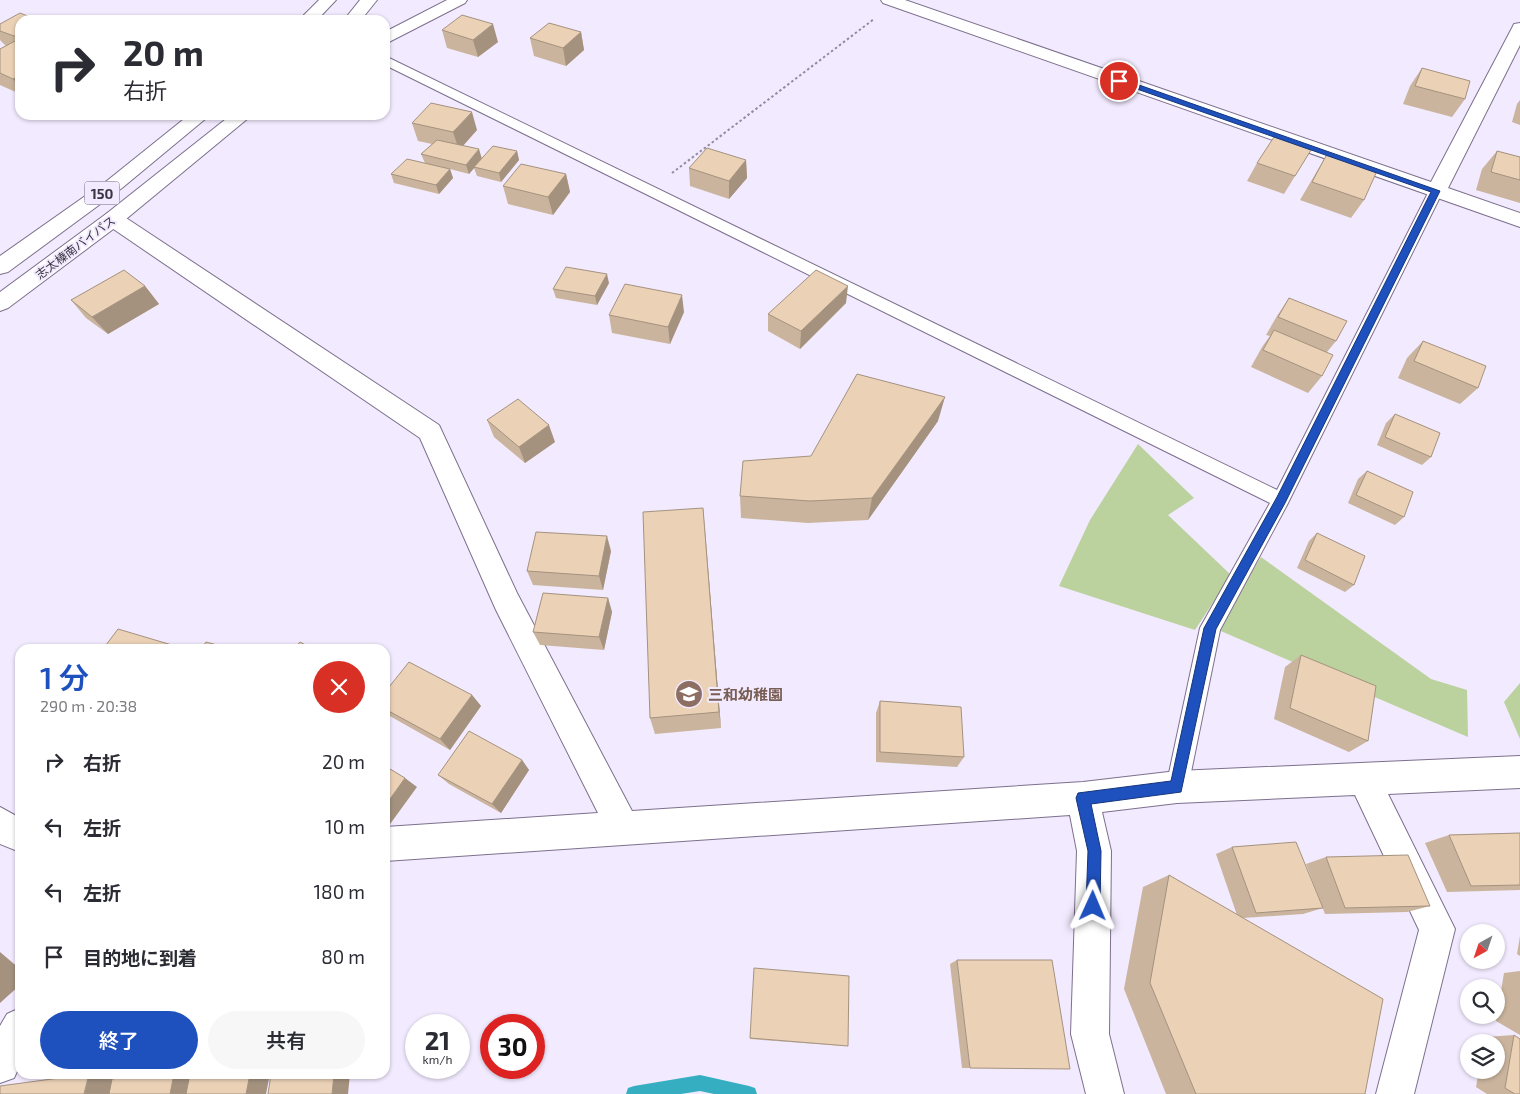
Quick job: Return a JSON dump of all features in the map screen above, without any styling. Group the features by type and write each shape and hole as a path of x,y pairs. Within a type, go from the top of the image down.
{"main road":[{"path":"312,15 328,0"},
{"path":"356,15 369,0"},
{"path":"390,36 459,0"},
{"path":"892,1 1520,220"},
{"path":"1436,191 1520,28"},
{"name":"志太榛南バイパス","path":"0,267 115,184 195,120"},
{"name":"志太榛南バイパス","path":"0,303 112,219 236,120"},
{"path":"112,219 430,432 506,601 622,827"},
{"path":"390,844 1083,798 1177,787 1520,772"},
{"path":"1364,779 1437,929 1395,1094"},
{"path":"1083,798 1094,851 1090,1034 1105,1094"},
{"path":"0,824 8,831 15,833"},
{"path":"0,1064 15,1036"}],"lane":[{"path":"390,62 1281,500"},
{"path":"1177,787 1210,628 1281,500 1436,191"}],"path":[{"path":"650,190 892,1"}],"green space":[{"path":"1138,444 1194,498 1168,515 1231,575 1195,630 1059,586 1090,520"},
{"path":"1261,557 1431,679 1467,690 1468,737 1216,629"},
{"path":"1520,683 1520,739 1504,702"}],"building":[{"path":"462,15 493,24 473,40 442,30"},
{"path":"15,16 15,36 0,31 0,24"},
{"path":"549,23 581,32 563,48 530,38"},
{"path":"15,41 15,78 0,73 0,49"},
{"path":"1422,68 1470,81 1465,99 1415,86"},
{"path":"431,103 472,112 453,132 412,123"},
{"path":"1274,137 1311,150 1295,176 1257,163"},
{"path":"437,140 479,149 466,165 421,154"},
{"path":"493,146 517,151 499,173 474,167"},
{"path":"707,148 746,160 729,181 689,168"},
{"path":"1497,151 1520,157 1520,180 1491,172"},
{"path":"1327,154 1377,171 1364,200 1312,182"},
{"path":"407,159 450,169 436,185 391,174"},
{"path":"521,164 566,174 548,197 503,186"},
{"path":"566,267 607,274 595,296 553,289"},
{"path":"124,270 145,286 92,317 71,300"},
{"path":"816,270 848,286 801,331 768,314"},
{"path":"625,284 682,295 668,327 609,315"},
{"path":"1289,298 1347,321 1336,341 1278,317"},
{"path":"1274,330 1333,355 1322,376 1263,350"},
{"path":"1423,341 1486,366 1478,388 1414,361"},
{"path":"857,374 945,397 872,498 810,501 740,496 743,461 811,456"},
{"path":"518,399 549,425 519,447 487,420"},
{"path":"1395,414 1440,433 1431,457 1385,437"},
{"path":"1367,471 1413,492 1404,517 1356,495"},
{"path":"703,508 719,712 650,718 643,512"},
{"path":"536,532 607,536 599,576 527,571"},
{"path":"1317,533 1365,556 1354,585 1305,560"},
{"path":"543,593 608,598 599,637 533,632"},
{"path":"118,629 169,644 107,644"},
{"path":"1301,655 1376,686 1368,741 1290,708"},
{"path":"409,662 472,695 440,739 390,712 390,686"},
{"path":"880,701 961,707 964,757 880,752"},
{"path":"469,731 522,760 492,804 438,775"},
{"path":"390,769 405,778 390,799"},
{"path":"1520,833 1520,885 1471,886 1449,835"},
{"path":"1296,842 1323,908 1256,913 1232,847"},
{"path":"1408,855 1430,906 1345,908 1326,857"},
{"path":"1169,875 1383,999 1365,1094 1196,1094 1150,983"},
{"path":"957,960 1052,960 1070,1069 970,1068"},
{"path":"754,968 849,976 848,1046 750,1038"},
{"path":"1514,1035 1520,1039 1520,1094 1515,1094 1505,1088"},
{"path":"52,1079 88,1079 84,1094 0,1094 0,1086"},
{"path":"112,1079 173,1079 170,1094 109,1094"},
{"path":"189,1079 249,1079 246,1094 186,1094"},
{"path":"270,1079 334,1079 332,1094 268,1094"}],"waterway":[{"path":"634,1094 700,1083 749,1094"}],"place":[{"name":"三和幼稚園","path":"689,694"}],"route":[{"path":"1093,906 1094,851 1083,798 1177,787 1210,628 1281,500 1436,191 1119,81"}]}
